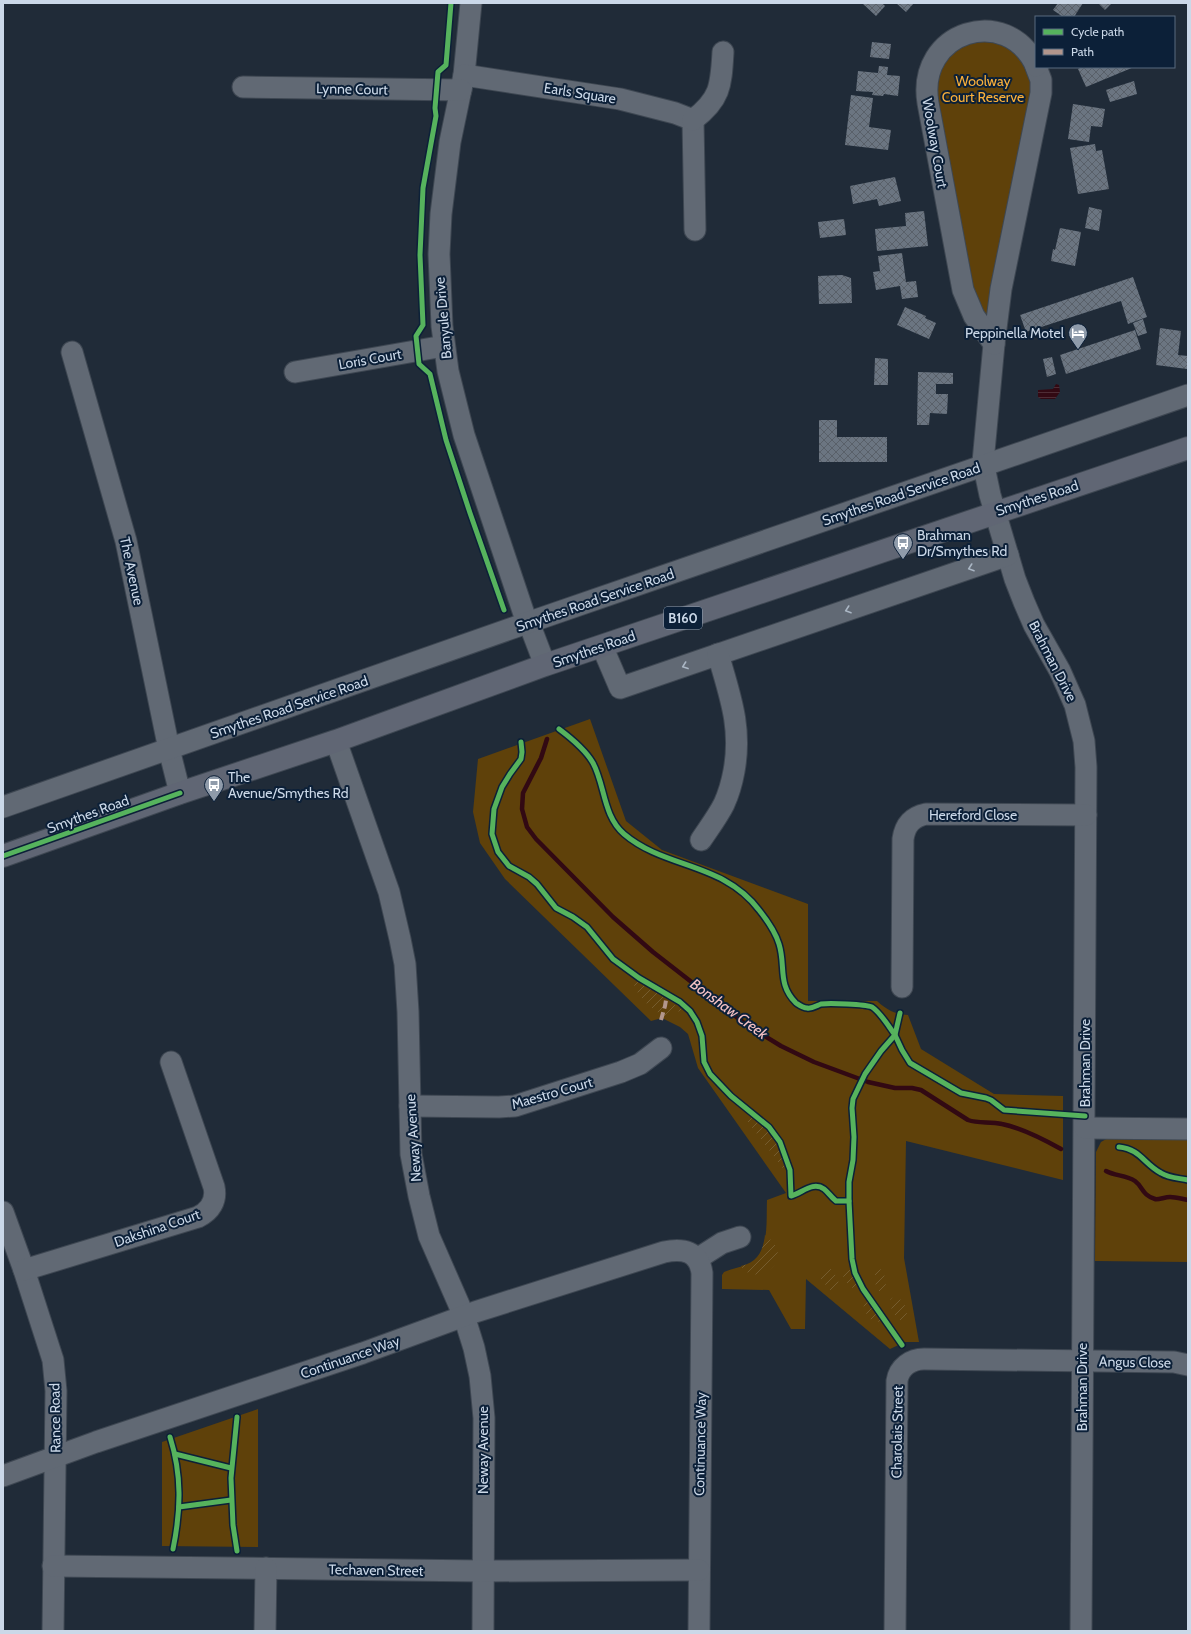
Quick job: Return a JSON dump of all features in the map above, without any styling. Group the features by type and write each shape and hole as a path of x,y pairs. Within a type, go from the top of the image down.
{"main road":[{"name":"Smythes Road","path":"3,856 180,793 336,741 545,665 1188,448"}],"street":[{"name":"Banyule Drive","path":"471,3 462,82 450,142 441,214 439,274 444,346 453,393 464,435 528,623 545,665"},
{"name":"Woolway Court","path":"994,344 974,316 963,290 928,103 926,82 934,59 942,49 958,37 976,32 996,33 1016,41 1027,51 1035,65"},
{"path":"695,230 693,120 705,110 717,95 722,78 723,52"},
{"name":"Woolway Court","path":"996,512 985,478 983,452 994,344 1003,278 1041,93 1041,80 1036,68"},
{"name":"Lynne Court","path":"243,87 462,82"},
{"name":"Earls Square","path":"462,82 620,99 675,113 693,120"},
{"name":"Loris Court","path":"295,372 444,346"},
{"name":"The Avenue","path":"72,352 126,541 169,749 180,793"},
{"name":"Smythes Road Service Road","path":"3,807 528,623 1188,395"},
{"name":"Brahman Drive","path":"996,512 1008,555 1028,612 1060,671 1075,705 1084,741 1086,767 1081,1631"},
{"path":"602,646 620,688 1008,555"},
{"path":"701,840 720,812 728,796 736,755 737,736 735,714 718,654"},
{"name":"Neway Avenue","path":"336,741 389,892 400,939 407,986 413,1168 423,1216 435,1251 464,1316 478,1363 484,1403 483,1631"},
{"name":"Hereford Close","path":"902,987 903,839 905,830 911,821 926,814 1086,815"},
{"name":"Maestro Court","path":"410,1106 515,1106 621,1072 644,1061 661,1048"},
{"name":"Dakshina Court","path":"24,1270 198,1217 210,1207 215,1195 214,1187 171,1062"},
{"path":"1085,1128 1188,1129"},
{"name":"Rance Road","path":"3,1212 24,1270 53,1360 56,1391 53,1631"},
{"path":"697,1259 722,1243 740,1236"},
{"name":"Continuance Way","path":"3,1476 55,1457 364,1353 464,1316 671,1250 686,1251 697,1259 701,1267 702,1276 699,1631"},
{"name":"Charolais Street","path":"895,1631 897,1381 901,1371 909,1363 920,1359 1082,1361"},
{"name":"Angus Close","path":"1082,1361 1174,1362 1188,1365"},
{"name":"Techaven Street","path":"53,1566 483,1571 699,1570"},
{"path":"265,1631 266,1568"}],"green space":[{"name":"Woolway Court Reserve","path":"966,39 1008,43 1034,76 992,322 978,312 932,98 947,52"},
{"path":"590,719 626,821 662,850 808,904 808,1001 877,1001 891,1011 908,1015 921,1049 994,1094 1063,1096 1063,1180 906,1141 904,1258 919,1342 905,1342 890,1349 806,1279 805,1329 791,1329 769,1290 722,1289 722,1275 724,1272 751,1263 757,1258 761,1251 766,1234 767,1200 786,1193 698,1068 688,1034 680,1027 662,1018 651,1021 505,879 480,843 473,812 478,759"},
{"path":"634,978 663,995 664,1004 661,1014 642,999 635,988"},
{"path":"674,1001 673,1004 677,1007 679,1004 682,1007 682,1010 664,1017 667,1003"},
{"path":"748,1112 763,1124 774,1137 785,1161 787,1171 785,1171 745,1118"},
{"path":"1108,1138 1188,1138 1188,1262 1095,1261 1096,1152 1101,1142"},
{"path":"765,1235 775,1244 778,1254 776,1262 764,1273 755,1274 747,1272 741,1266 756,1259 763,1246"},
{"path":"826,1266 829,1267 835,1274 838,1280 839,1286 834,1290 830,1290 819,1277 821,1271"},
{"path":"850,1267 858,1287 853,1288 849,1286 843,1276 845,1270"},
{"path":"877,1268 882,1270 885,1277 886,1287 882,1291 878,1291 875,1287 877,1279 874,1272"},
{"path":"895,1297 901,1300 906,1307 907,1317 903,1321 895,1316 891,1307 890,1300"},
{"path":"866,1299 883,1322 872,1321 863,1309"},
{"path":"258,1409 258,1547 162,1546 162,1442"}],"shaded area":[{"path":"1056,384 1059,385 1060,392 1055,399 1041,399 1038,397 1038,390 1053,389"}],"building":[{"path":"862,3 882,3 885,6 876,16"},
{"path":"896,3 914,3 906,12"},
{"path":"1058,3 1083,3 1075,16 1062,16 1053,10"},
{"path":"1098,3 1112,3 1105,10"},
{"path":"872,42 891,44 889,59 870,57"},
{"path":"879,66 888,67 887,75 900,76 898,96 884,94 883,96 872,95 873,92 856,91 858,71 878,73"},
{"path":"1080,68 1132,68 1086,87 1078,69"},
{"path":"1134,81 1137,94 1110,102 1106,90"},
{"path":"851,95 873,98 869,127 891,130 888,150 845,145"},
{"path":"1073,104 1105,109 1102,127 1091,126 1089,142 1068,139"},
{"path":"1095,144 1096,151 1102,150 1109,189 1078,194 1070,148"},
{"path":"895,177 901,201 879,206 877,199 853,204 850,186"},
{"path":"1089,207 1102,210 1099,231 1085,228"},
{"path":"924,211 928,246 877,251 875,229 906,226 905,213"},
{"path":"844,219 846,235 820,238 818,222"},
{"path":"1060,228 1081,232 1075,266 1051,261 1053,249 1055,250"},
{"path":"902,253 906,282 916,281 918,297 902,299 900,286 876,290 873,272 880,271 878,256"},
{"path":"842,275 851,278 852,303 819,304 818,276"},
{"path":"1133,277 1147,317 1128,324 1121,301 1026,332 1020,315"},
{"path":"905,307 926,316 925,318 936,323 929,339 897,325"},
{"path":"1143,319 1147,333 1138,336 1133,323"},
{"path":"1160,328 1181,331 1178,355 1188,356 1187,369 1156,365"},
{"path":"1135,330 1141,349 1066,374 1060,355"},
{"path":"1052,357 1056,374 1047,377 1043,359"},
{"path":"875,358 888,359 888,385 874,385"},
{"path":"918,372 953,373 953,384 936,384 936,394 948,394 947,414 930,413 929,425 917,425"},
{"path":"819,420 837,420 837,437 887,437 887,462 819,462"}],"waterway":[{"name":"Bonshaw Creek","path":"547,739 541,758 523,793 522,809 527,827 536,839 613,917 653,952 748,1026 781,1046 814,1062 868,1082 895,1088 912,1088 921,1090 968,1120 998,1123 1017,1128 1061,1149"},
{"name":"Bonshaw Creek","path":"1106,1171 1135,1181 1145,1193 1155,1199 1170,1197 1188,1200"}],"marked path":[{"path":"661,1020 667,994"}],"cycle path":[{"path":"451,3 446,65 438,72 435,108 436,116 423,188 420,255 423,325 416,336 419,364 430,374 446,440 504,610"},
{"path":"559,729 582,748 590,758 597,772 612,818 617,827 624,834 657,854 711,874 728,883 745,894 759,910 770,926 779,944 786,989 796,1003 806,1008 821,1004 855,1004 872,1007 882,1016 895,1035 881,1051 865,1074 853,1099 852,1108 854,1137 853,1160 849,1182 849,1201 852,1259 855,1273 863,1289 902,1345"},
{"path":"521,742 521,759 502,787 494,809 492,834 498,852 509,866 529,877 537,884 556,908 573,917 587,927 613,959 639,978 680,1002 690,1011 697,1022 702,1036 704,1062 710,1074 731,1096 769,1127 780,1142 790,1170 791,1196 816,1186 824,1189 836,1201 849,1201"},
{"path":"3,856 180,793"},
{"path":"900,1013 895,1035 910,1063 961,1093 986,1098 1004,1110 1085,1116"},
{"path":"1119,1147 1126,1148 1137,1154 1164,1175 1188,1180"},
{"path":"237,1417 231,1478 233,1525 237,1551"},
{"path":"170,1437 177,1465 179,1493 178,1520 173,1549"},
{"path":"175,1454 231,1468"},
{"path":"179,1507 231,1500"}],"place":[{"name":"Peppinella Motel","path":"1078,350"},
{"name":"Brahman Dr/Smythes Rd","path":"903,560"},
{"name":"The Avenue/Smythes Rd","path":"214,802"}]}
